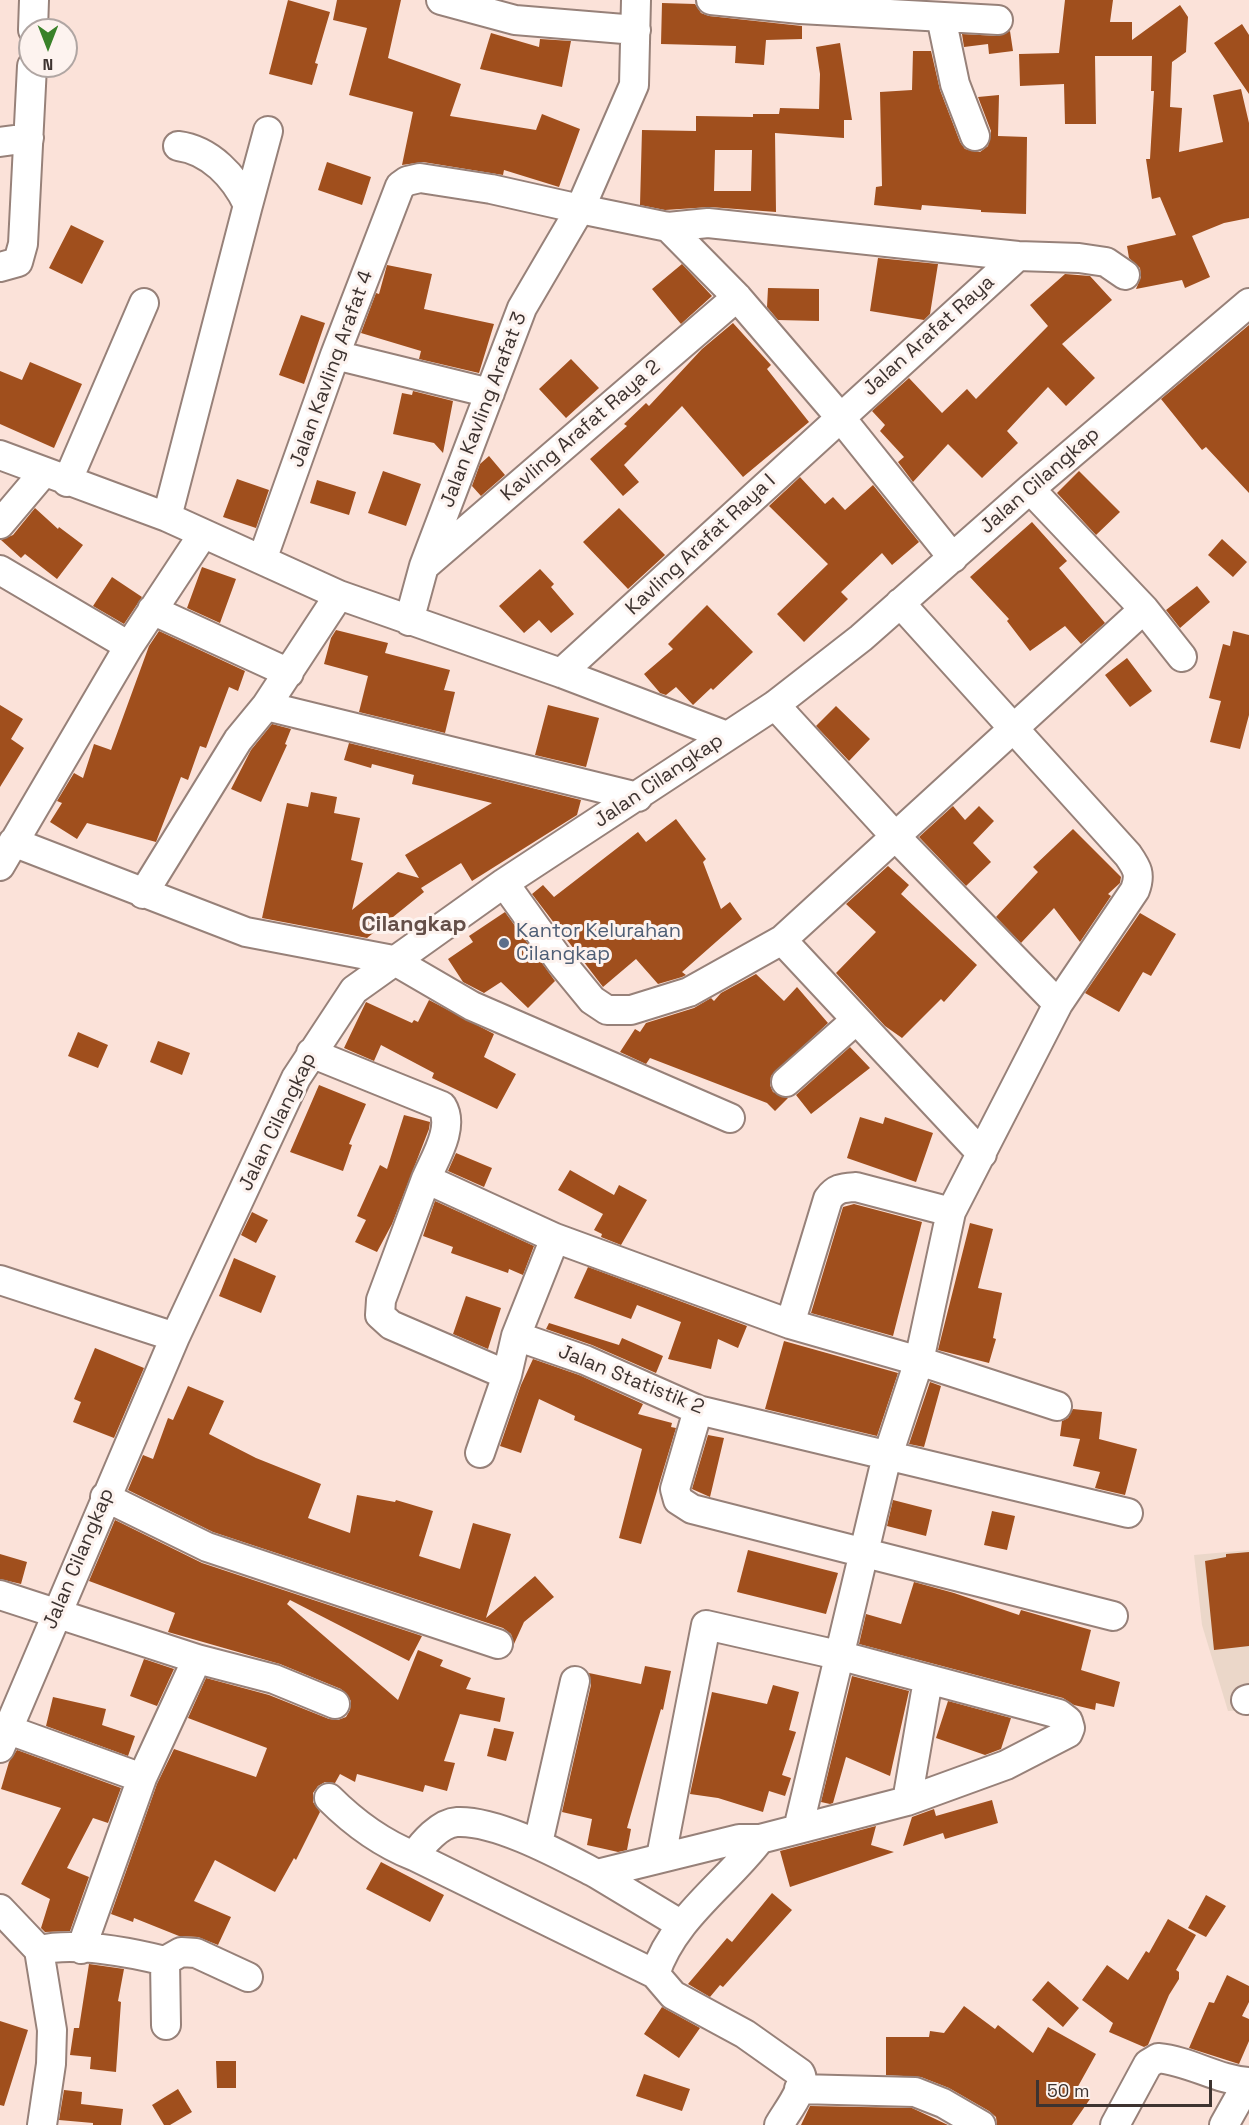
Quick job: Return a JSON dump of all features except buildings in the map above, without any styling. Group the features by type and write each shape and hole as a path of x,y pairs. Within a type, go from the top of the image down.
{"street":[{"path":"33,18 34,0"},
{"path":"441,0 636,30"},
{"name":"Jalan Kavling Arafat 3","path":"409,621 424,566 522,308 580,209 634,85 636,0"},
{"path":"711,0 800,9 998,20"},
{"path":"941,17 955,84 975,136"},
{"path":"0,267 18,262 23,244 32,78"},
{"path":"167,517 268,131"},
{"path":"0,142 29,138"},
{"path":"178,146 190,147 218,166 241,189 248,205"},
{"name":"Jalan Kavling Arafat 4","path":"262,560 335,355 400,186 407,181 420,178 491,189 580,209"},
{"path":"580,209 668,227 708,223 1018,256 1106,262 1125,275"},
{"path":"668,227 736,297 840,417 953,558"},
{"name":"Jalan Arafat Raya","path":"840,417 1018,256"},
{"name":"Kavling Arafat Raya 2","path":"424,566 736,297"},
{"path":"0,524 56,477 144,303"},
{"name":"Jalan Cilangkap","path":"4,1739 11,1691 56,1613 175,1337 296,1078 354,990 504,883 775,705 861,638 1030,489 1245,314"},
{"path":"335,355 490,393"},
{"name":"Kavling Arafat Raya I","path":"561,673 840,417"},
{"path":"0,455 167,517 339,595 561,673 727,735"},
{"path":"1030,489 1144,609 1182,657"},
{"path":"203,534 129,646 7,854 143,894 246,932 393,960 472,1006 730,1118"},
{"path":"0,570 129,646"},
{"path":"143,894 238,740 289,673 339,595"},
{"path":"798,1829 888,1453 919,1361 951,1212 1058,1004 1135,890 1139,880 1138,870 1128,855 900,603"},
{"path":"504,883 560,961 592,1000 607,1010 631,1010 689,992 782,940 1144,609"},
{"path":"152,610 289,673"},
{"path":"775,705 895,836 1058,1004"},
{"path":"266,706 638,797"},
{"path":"782,940 982,1154"},
{"path":"786,1082 856,1020"},
{"path":"311,1053 442,1106 448,1116 447,1127 381,1300 380,1315 391,1325 507,1375"},
{"path":"426,1179 555,1238 790,1324 919,1361 1057,1406"},
{"path":"790,1324 828,1199 834,1191 856,1187 951,1212"},
{"path":"480,1453 507,1375 516,1336 555,1238"},
{"path":"0,1280 175,1337"},
{"name":"Jalan Statistik 2","path":"516,1336 585,1360 698,1410 888,1453 1128,1513"},
{"path":"698,1410 675,1489 678,1500 692,1509 1113,1616"},
{"path":"105,1497 207,1547 498,1644"},
{"path":"0,1595 197,1659 274,1679 334,1704"},
{"path":"597,1874 739,1839 760,1839 907,1801 1006,1765 1068,1733 1070,1728 1068,1721 1059,1714 838,1655 706,1625 661,1857"},
{"path":"81,1949 142,1778 197,1659"},
{"path":"907,1801 928,1680"},
{"path":"538,1843 575,1682"},
{"path":"4,1739 142,1778"},
{"path":"329,1798 376,1838 655,1974 673,1995 745,2034 801,2073 803,2079 799,2089 779,2125"},
{"path":"414,1856 436,1833 456,1822 478,1825 538,1843 597,1874 680,1924"},
{"path":"655,1974 666,1947 680,1924 748,1855 760,1839"},
{"path":"0,1909 39,1950 52,2030 42,2125"},
{"path":"39,1950 54,1947 81,1949 135,1954 165,1960 181,1952 196,1953 248,1977"},
{"path":"165,1960 165,2025"},
{"path":"1115,2125 1148,2064 1158,2058 1177,2061 1223,2078 1249,2082 1224,2125"},
{"path":"799,2089 915,2092 943,2103 981,2125"}],"shaded area":[{"path":"1249,1550 1249,1710 1228,1711 1202,1625 1194,1555"}],"place":[{"name":"Kantor Kelurahan Cilangkap","path":"504,943"}],"district":[{"name":"Cilangkap","path":"414,925"}]}
